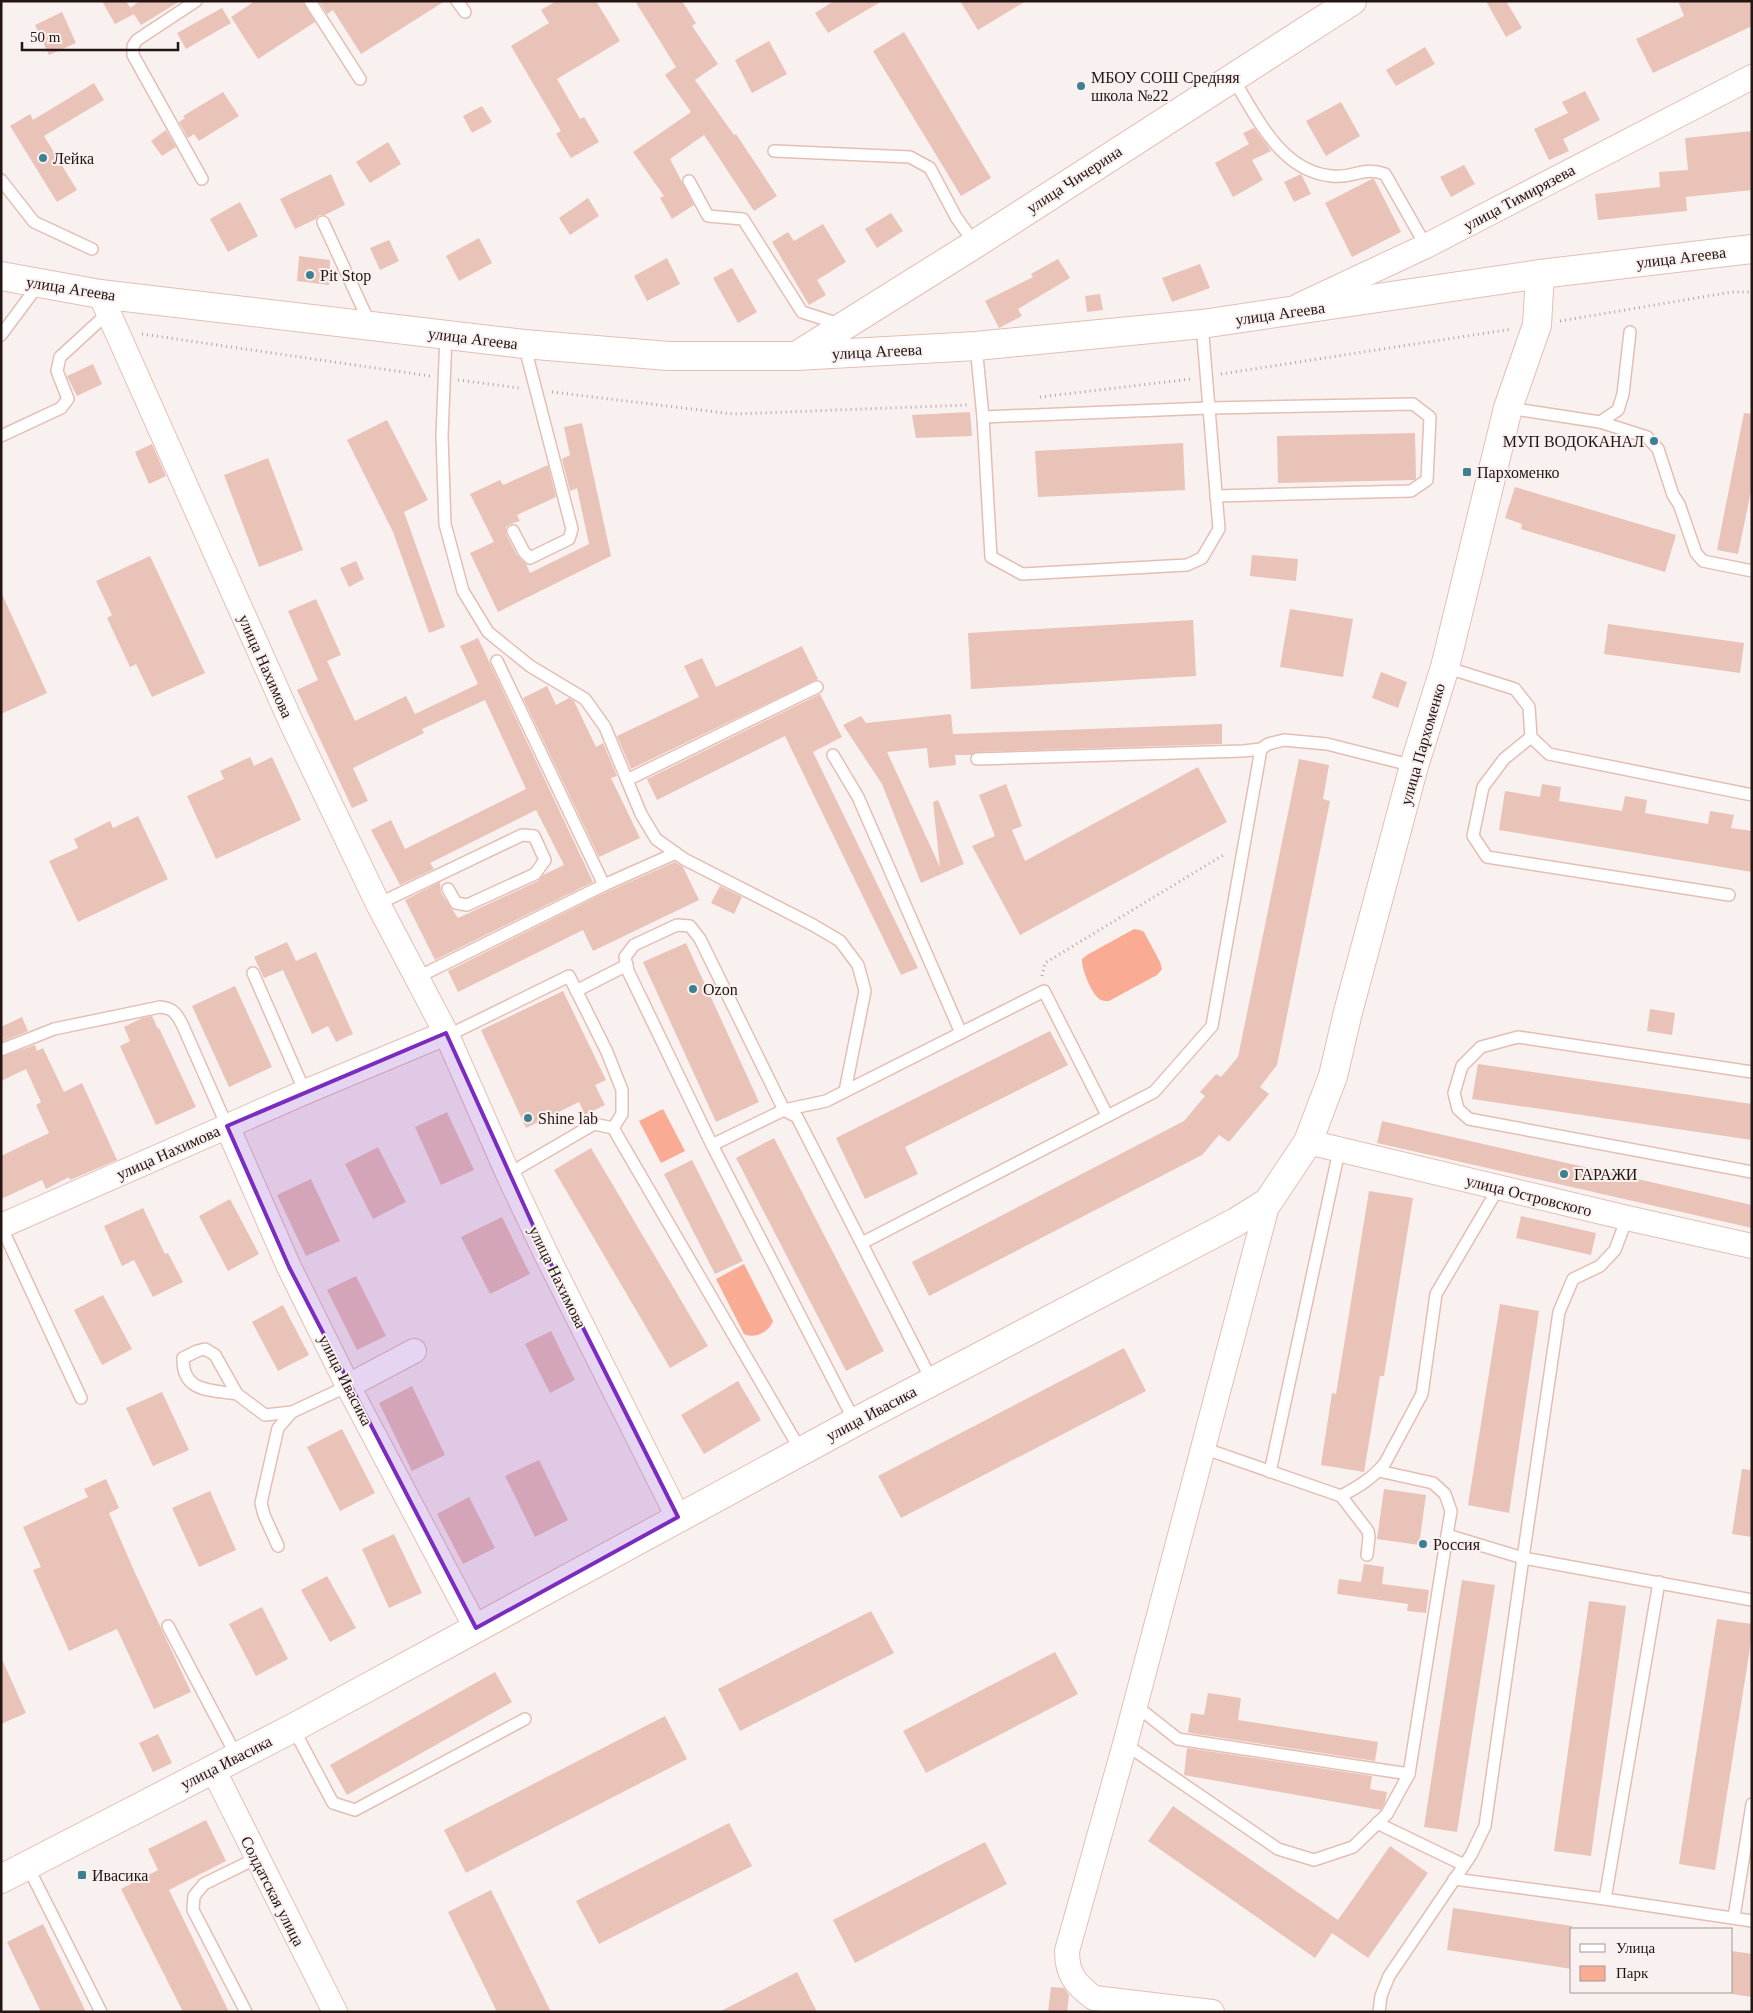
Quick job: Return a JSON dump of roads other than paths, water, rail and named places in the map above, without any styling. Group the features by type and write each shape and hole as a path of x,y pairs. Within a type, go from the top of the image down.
{"main road":[{"name":"улица Чичерина","path":"796,356 975,244 1352,1"},
{"name":"улица Агеева","path":"1,276 40,282 109,312 371,326 446,333 524,344 668,356 796,356 976,346 1202,324 1540,274 1752,249"},
{"name":"улица Пархоменко","path":"1268,1202 1308,1142 1333,1076 1348,1012 1414,766 1445,667 1508,408 1537,325 1540,274"},
{"name":"улица Ивасика","path":"1,1879 293,1728 854,1422 1236,1222 1268,1202"}],"street":[{"name":"улица Тимирязева","path":"1284,312 1426,246 1752,77"},
{"name":"улица Нахимова","path":"109,312 292,724 378,904 447,1034 508,1174 546,1254 678,1517"},
{"name":"улица Нахимова","path":"1,1226 305,1092 447,1034"},
{"name":"улица Ивасика","path":"227,1126 289,1267 348,1386 476,1628"},
{"name":"улица Островского","path":"1308,1142 1339,1151 1752,1246"},
{"path":"1212,2012 1094,1998 1081,1988 1072,1976 1067,1964 1067,1950 1126,1744 1268,1202"},
{"path":"348,1386 414,1351"},
{"name":"Солдатская улица","path":"213,1769 335,2012"}],"lane":[{"path":"196,1 137,40 133,46 133,55 202,179"},
{"path":"310,1 360,79"},
{"path":"457,1 465,12"},
{"path":"1232,77 1275,145 1298,165 1310,172 1332,176 1344,177 1357,172 1372,170 1385,174 1426,246"},
{"path":"774,151 910,157 930,168 956,216 975,244"},
{"path":"1,180 34,222 92,249"},
{"path":"689,181 708,216 743,219 802,312 833,322 847,324"},
{"path":"323,222 371,326"},
{"path":"1,335 40,282"},
{"path":"1,436 62,408 68,399 56,371 60,358 109,312"},
{"path":"976,346 983,417 991,557 1022,574 1187,565 1202,558 1219,529 1202,324"},
{"path":"1600,422 1618,410 1623,394 1630,332"},
{"path":"446,333 442,436 445,524 463,591 488,632 530,666 585,699 605,727 641,814 656,839 676,853 840,941 858,966 865,991 845,1091"},
{"path":"513,531 524,552 530,558 569,539 572,529 524,344"},
{"path":"983,417 1210,408 1413,404 1430,417 1428,480 1411,491 1216,496"},
{"path":"1508,408 1600,422 1647,437 1658,449 1672,495 1679,504 1696,553 1703,560 1752,572"},
{"path":"497,661 604,885"},
{"path":"1445,667 1515,689 1529,707 1532,738 1549,754 1752,795"},
{"path":"627,780 817,687"},
{"path":"1532,738 1504,759 1483,787 1472,836 1487,858 1730,895"},
{"path":"977,759 1261,749 1268,744 1284,740 1327,744 1414,766"},
{"path":"862,1243 1154,1092 1212,1026 1261,749"},
{"path":"833,755 858,797 961,1033"},
{"path":"378,904 522,835 534,836 545,860 535,874 467,905 456,903 448,889"},
{"path":"416,978 604,885 676,853"},
{"path":"854,1422 712,1145 627,965 625,957 634,945 677,925 690,926 700,939 784,1110 797,1116 932,1381"},
{"path":"576,991 627,965"},
{"path":"252,973 305,1092"},
{"path":"447,1034 569,976 607,1052 622,1090 622,1114 613,1128"},
{"path":"712,1145 784,1110 826,1101 1044,991 1107,1115"},
{"path":"1,1050 54,1029 160,1007 170,1008 182,1024 227,1126"},
{"path":"1752,1072 1518,1037 1481,1047 1462,1066 1454,1093 1458,1109 1469,1119 1752,1172"},
{"path":"508,1174 594,1124 613,1128 801,1451"},
{"path":"1270,1472 1339,1151"},
{"path":"1341,1496 1360,1486 1385,1463 1422,1394 1436,1294 1499,1187"},
{"path":"1379,2012 1381,1996 1389,1976 1464,1866 1485,1826 1559,1312 1573,1280 1600,1266 1615,1250 1627,1218"},
{"path":"1,1226 81,1398"},
{"path":"237,1394 201,1389 188,1380 183,1368 183,1358 197,1351 205,1350 215,1355 237,1394 265,1414 292,1412 348,1386"},
{"path":"278,1546 264,1516 261,1503 278,1428 292,1412"},
{"path":"1203,1448 1341,1496 1368,1531 1370,1537 1367,1555"},
{"path":"1126,1744 1278,1849 1314,1860 1353,1847 1387,1814 1409,1774 1451,1511 1445,1494 1432,1483 1378,1471"},
{"path":"1447,1535 1523,1558 1752,1600"},
{"path":"1605,1899 1659,1582"},
{"path":"168,1626 236,1757"},
{"path":"1136,1705 1178,1739 1409,1774"},
{"path":"293,1728 333,1803 355,1810 525,1719"},
{"path":"1734,1917 1752,1804"},
{"path":"1377,1823 1464,1866"},
{"path":"246,2012 193,1910 194,1896 204,1884 257,1858"},
{"path":"27,1865 101,2012"},
{"path":"1454,1879 1752,1921"}],"place":[{"name":"МБОУ СОШ Средняя школа №22","path":"1081,86"},
{"name":"Лейка","path":"43,158"},
{"name":"Pit Stop","path":"310,275"},
{"name":"МУП ВОДОКАНАЛ","path":"1654,441"},
{"name":"Пархоменко","path":"1467,472"},
{"name":"Ozon","path":"693,989"},
{"name":"Shine lab","path":"528,1118"},
{"name":"ГАРАЖИ","path":"1564,1174"},
{"name":"Россия","path":"1423,1544"},
{"name":"Ивасика","path":"82,1875"}]}
